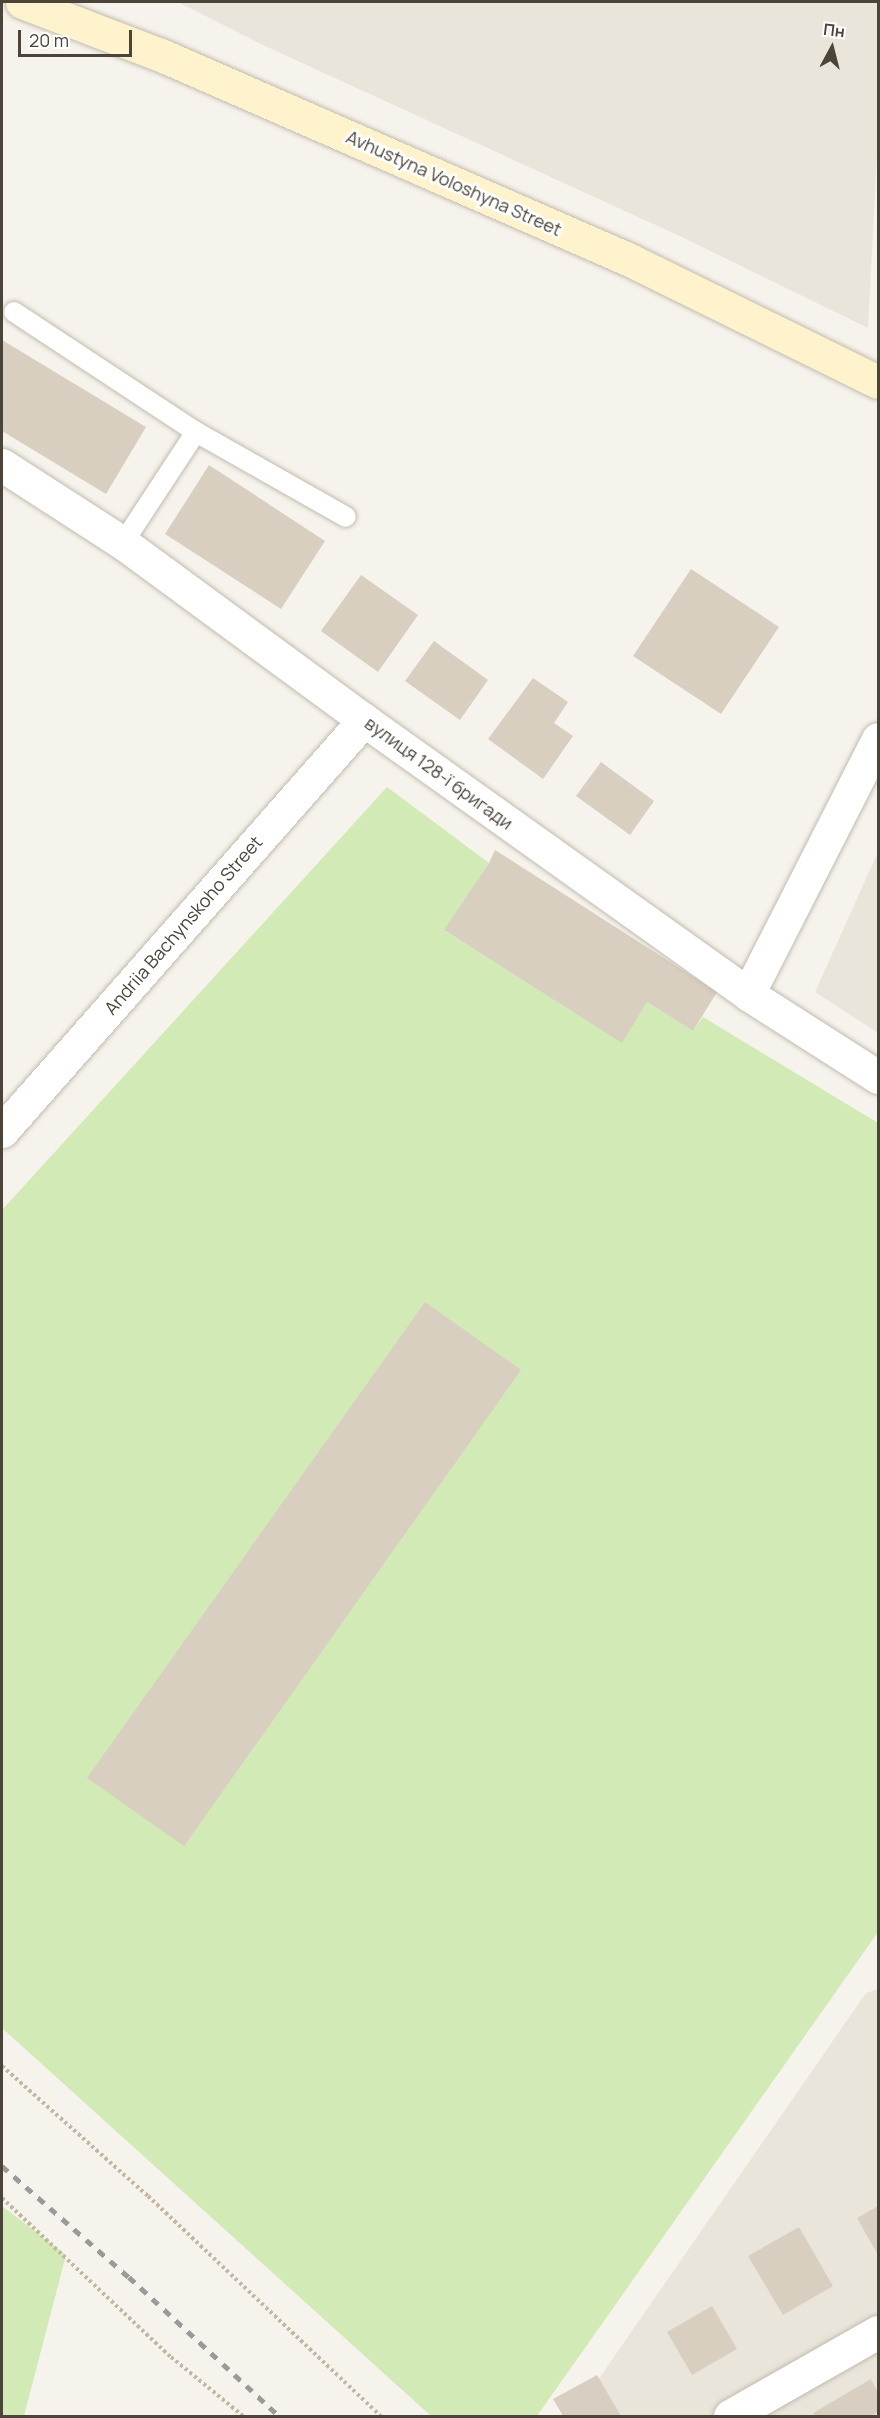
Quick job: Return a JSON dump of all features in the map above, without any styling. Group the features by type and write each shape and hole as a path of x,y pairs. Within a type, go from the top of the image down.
{"main road":[{"name":"Avhustyna Voloshyna Street","path":"22,2 161,56 630,260 876,373"}],"street":[{"name":"вулиця 128-ї бригади","path":"2,465 123,543 364,720 748,994 879,1077"},
{"name":"Andriia Bachynskoho Street","path":"2,1131 364,720"},
{"path":"748,994 879,739"},
{"path":"730,2416 879,2332"}],"lane":[{"path":"14,312 196,432 346,517"},
{"path":"123,543 196,432"}],"path":[{"path":"2,2066 148,2196 381,2416"},
{"path":"2,2198 171,2357 243,2416"}],"shaded area":[{"path":"178,2 878,2 878,135 868,328 686,239 265,46"},
{"path":"878,852 878,1033 815,992"},
{"path":"878,1989 878,2416 573,2416 866,1993"}],"green space":[{"path":"387,787 489,863 445,931 621,1042 647,1002 693,1031 703,1017 878,1123 878,1932 537,2416 431,2416 2,2028 2,1210"},
{"path":"2,2206 66,2255 24,2416 2,2416"}],"building":[{"path":"2,340 146,427 106,494 2,431"},
{"path":"209,465 325,541 281,609 165,534"},
{"path":"691,569 779,627 721,714 633,656"},
{"path":"361,575 418,615 378,672 321,631"},
{"path":"434,641 488,680 460,720 405,681"},
{"path":"533,678 568,702 554,723 573,736 543,779 488,739"},
{"path":"601,762 654,801 630,835 576,796"},
{"path":"495,850 717,992 693,1031 647,1002 622,1043 444,930 489,863"},
{"path":"425,1302 521,1370 184,1846 87,1778"},
{"path":"878,2206 878,2255 857,2218"},
{"path":"799,2227 833,2286 783,2315 748,2256"},
{"path":"712,2306 737,2349 692,2375 667,2332"},
{"path":"597,2375 621,2416 563,2416 553,2399"},
{"path":"871,2379 878,2393 878,2412 871,2416 815,2416 813,2413"}],"railway":[{"path":"2,2166 129,2277 279,2416"}]}
